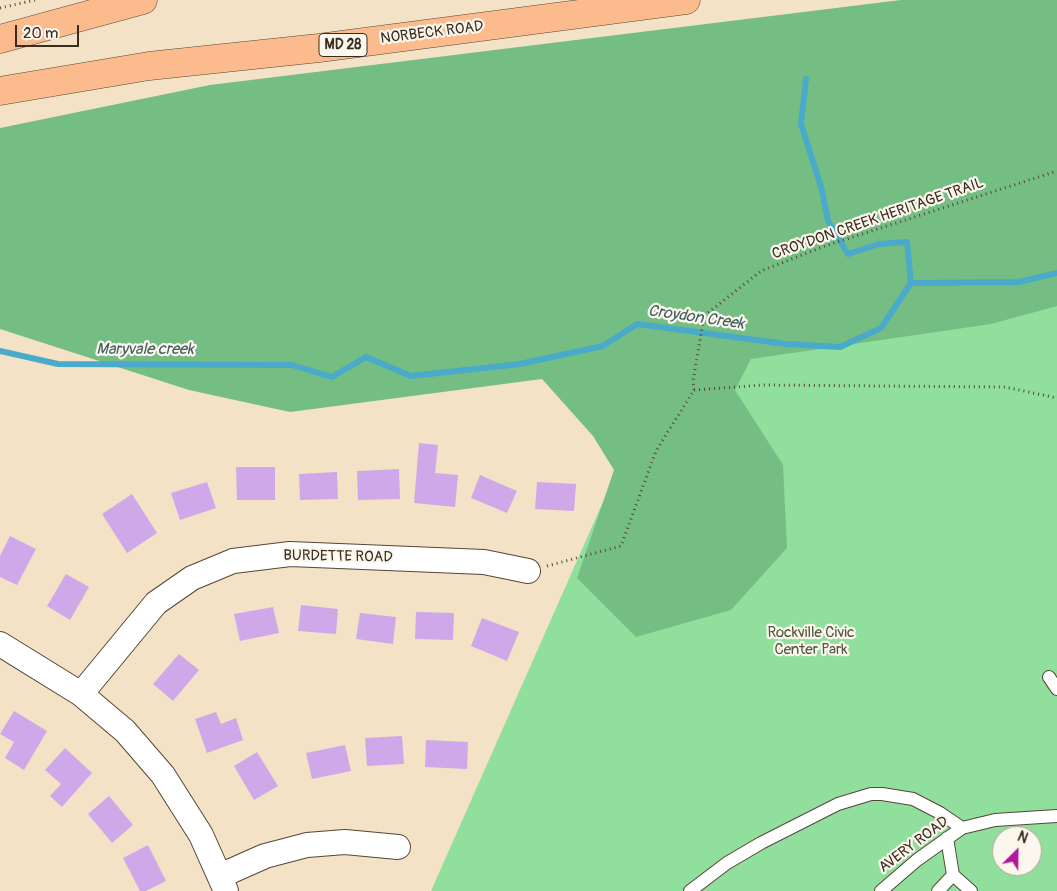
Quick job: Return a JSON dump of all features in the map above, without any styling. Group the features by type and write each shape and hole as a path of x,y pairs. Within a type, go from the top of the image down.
{"main road":[{"path":"0,39 143,0"},
{"name":"NORBECK ROAD","path":"0,91 149,66 319,48 686,0"}],"street":[{"name":"BURDETTE ROAD","path":"82,694 156,604 192,578 233,561 290,554 484,562 528,571"},
{"path":"0,644 82,694 125,731 163,775 201,835 223,884 264,856 308,845 345,842 398,847"}],"lane":[{"path":"1049,677 1057,690"},
{"path":"690,891 727,863 761,843 838,804 871,794 913,799 940,813 962,828"},
{"name":"AVERY ROAD","path":"881,891 917,860 962,828 995,820 1057,816"},
{"path":"947,838 953,875 971,891"},
{"path":"938,891 953,875"}],"path":[{"path":"0,8 35,0"},
{"name":"CROYDON CREEK HERITAGE TRAIL","path":"528,571 621,546 656,451 694,390 693,381 704,316 761,271 826,246 1057,171"},
{"path":"694,390 763,385 1005,387 1057,398"}],"green space":[{"path":"901,0 1057,0 1057,306 991,324 751,359 735,390 783,465 787,548 731,610 636,637 577,578 614,470 593,436 542,379 290,412 189,390 0,329 0,128 210,85"},
{"name":"Rockville Civic Center Park","path":"1057,25 1057,891 431,891 690,305"}],"building":[{"path":"419,443 438,445 435,473 458,475 455,507 414,503"},
{"path":"236,467 275,467 275,500 237,500"},
{"path":"399,469 400,499 358,500 357,471"},
{"path":"337,472 338,499 300,500 299,474"},
{"path":"480,475 517,491 507,513 471,498"},
{"path":"207,482 216,508 180,520 171,493"},
{"path":"537,482 576,484 574,511 535,509"},
{"path":"132,494 157,533 127,553 102,514"},
{"path":"10,536 36,549 17,585 0,577 0,556"},
{"path":"66,574 89,587 70,620 47,606"},
{"path":"301,605 338,609 336,634 298,631"},
{"path":"273,607 279,633 240,641 234,614"},
{"path":"416,612 454,613 453,640 415,639"},
{"path":"360,613 396,617 393,644 356,639"},
{"path":"482,618 519,632 507,661 471,646"},
{"path":"179,654 199,670 173,701 153,684"},
{"path":"14,711 47,731 24,770 5,758 14,742 0,734"},
{"path":"216,712 221,724 236,718 243,740 207,753 195,719"},
{"path":"402,736 404,764 367,766 365,738"},
{"path":"426,740 468,742 467,769 425,767"},
{"path":"345,745 351,771 312,779 306,753"},
{"path":"65,748 92,773 62,807 50,796 61,784 45,770"},
{"path":"257,752 278,786 254,800 234,766"},
{"path":"109,796 133,825 112,843 88,814"},
{"path":"148,845 166,881 146,891 140,891 123,858"}],"waterway":[{"path":"806,79 801,124 822,190 828,221 848,254 879,244 907,242 911,283"},
{"name":"Croydon Creek","path":"0,351 58,364 292,365 332,377 366,357 411,376 520,364 603,346 637,324 786,344 840,347 881,328 911,283 1019,282 1057,273"}],"water label":[{"name":"Maryvale creek","path":"145,350"}]}
